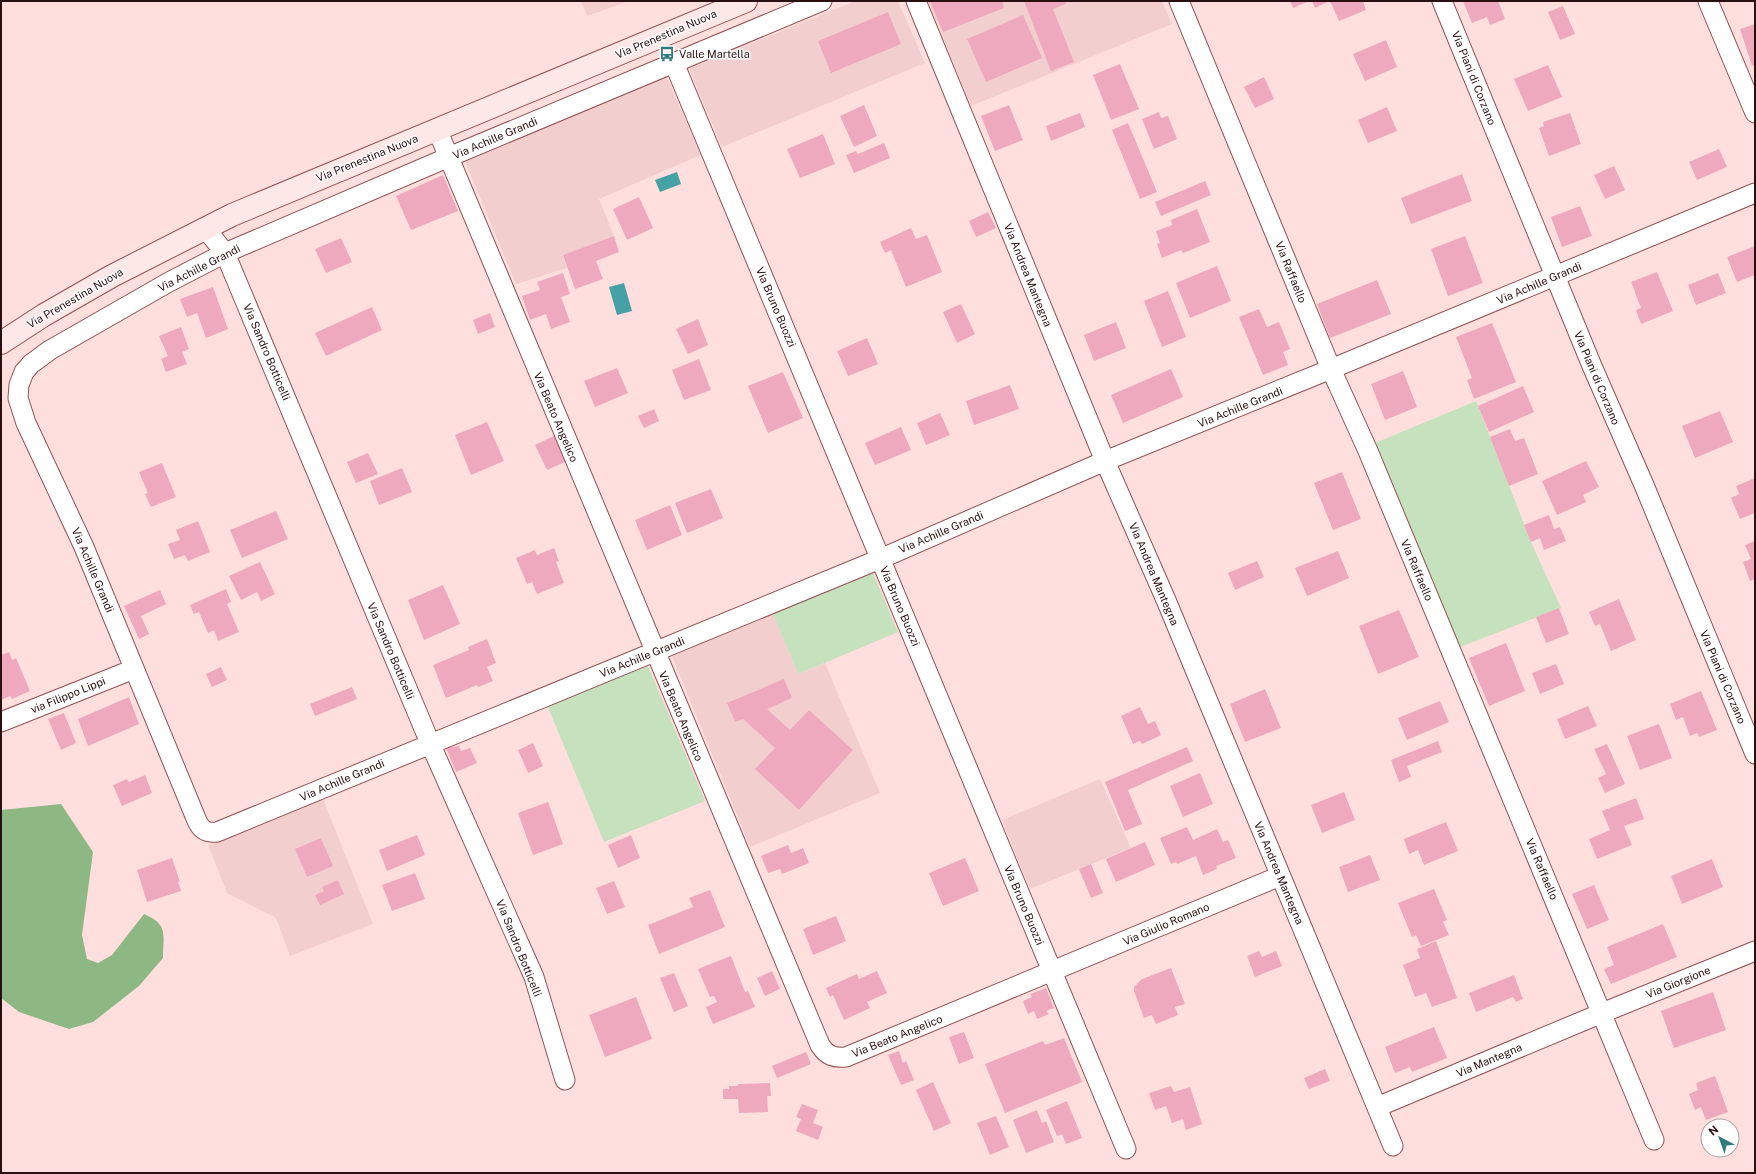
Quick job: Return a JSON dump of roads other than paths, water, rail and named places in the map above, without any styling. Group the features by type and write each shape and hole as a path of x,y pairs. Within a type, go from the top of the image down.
{"main road":[{"name":"Via Prenestina Nuova","path":"1,343 71,299 244,209 746,1"}],"street":[{"name":"Via Achille Grandi","path":"822,1 225,253 169,282 50,350 27,368 21,376 18,398 29,430 84,547 194,816 202,829 206,832 217,832 880,558 1105,461 1331,370 1755,193"},
{"name":"Via Andrea Mantegna","path":"916,1 1105,461 1166,600 1393,1146"},
{"name":"Via Raffaello","path":"1179,1 1331,370 1371,458 1654,1140"},
{"name":"Via Piani di Corzano","path":"1442,1 1555,276 1755,754"},
{"path":"1708,1 1755,113"},
{"name":"Via Bruno Buozzi","path":"674,63 1126,1149"},
{"name":"Via Beato Angelico","path":"437,129 654,651 820,1045 825,1052 834,1058 846,1057 1052,972"},
{"name":"Via Sandro Botticelli","path":"205,228 225,253 430,743 534,977 565,1080"},
{"name":"via Filippo Lippi","path":"1,722 134,669"},
{"name":"Via Giulio Romano","path":"1052,972 1280,876"},
{"name":"Via Giorgione","path":"1602,1013 1755,951"},
{"name":"Via Mantegna","path":"1377,1107 1602,1013"}],"water":[{"path":"677,172 681,184 660,192 655,180"},
{"path":"624,283 632,311 617,315 609,287"}],"place":[{"name":"Valle Martella","path":"667,54"}]}
